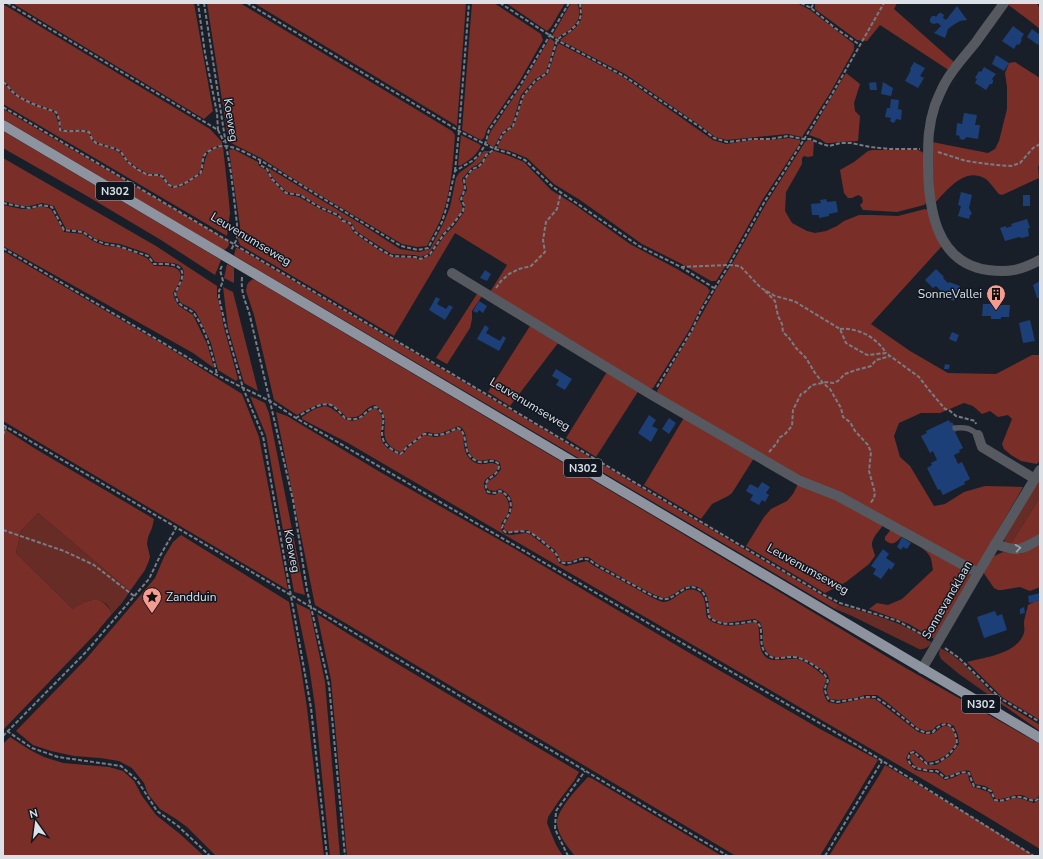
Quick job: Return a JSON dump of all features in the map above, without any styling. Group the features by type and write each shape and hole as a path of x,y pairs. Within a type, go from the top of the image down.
{"main road":[{"name":"N302","path":"3,125 1040,738"}],"street":[{"path":"1004,3 944,84 935,106 929,126 928,139 928,178 931,206 940,235 945,243 958,259 968,265 1001,272 1017,270 1040,260"},
{"path":"452,272 652,395 765,460 800,482 838,496 978,573"},
{"path":"978,435 982,447 1038,475"},
{"name":"Sonnevancklaan","path":"922,669 995,544 1038,475"},
{"path":"995,544 1016,550 1024,548 1040,539"}],"lane":[{"path":"955,428 966,428 972,430 978,435"}],"path":[{"path":"7,3 218,130"},
{"path":"198,3 205,53 217,112 218,130 226,145"},
{"name":"Koeweg","path":"204,3 231,173 237,224 237,239"},
{"path":"247,3 459,131 485,145 525,160 553,187 639,246 681,267 714,288"},
{"path":"3,82 18,96 56,112 60,130 84,130 89,132 92,139 96,142 116,149 121,152 126,161 148,175 159,175 163,177 168,184 173,187 179,187 200,174 204,156 208,151 213,148 226,145 260,160 402,246 418,250 428,248 442,222 455,172 469,3"},
{"path":"500,3 550,36 624,76 714,138 727,142 788,136 804,139"},
{"path":"455,172 479,155 485,145 489,130 521,84 569,3"},
{"path":"260,160 260,165 267,169 272,179 286,193 300,195 319,207 338,215 343,221 350,223 355,232 392,256 415,257 421,259 430,254 463,211 464,205 461,199 465,189 464,180 472,169 478,167 486,156 495,149 503,133 513,126 523,96 535,81 547,73 557,40 578,23 581,15 580,3"},
{"path":"801,3 811,8 836,28 860,44"},
{"path":"811,8 814,3"},
{"path":"652,395 692,330 701,310 729,265 765,201 804,139 884,3"},
{"name":"Leuvenumseweg","path":"3,107 824,594 840,603 898,621 937,643 959,658 1000,698 1040,722"},
{"path":"490,296 501,281 509,274 519,269 531,266 545,252 543,240 546,222 556,209 561,192"},
{"path":"3,203 30,208 42,205 52,207 64,230 83,232 93,239 105,244 118,246 148,256 154,264 172,264 179,267 182,272 181,280 175,293 176,299 180,304 195,314 209,343 217,375"},
{"path":"3,249 217,375 270,401 296,418 882,760 1034,856"},
{"name":"Koeweg","path":"226,257 221,267 223,281 219,291 219,298 243,388 262,436 311,708 327,856"},
{"path":"681,267 740,266 775,301 783,332 806,358 822,383 830,389 841,408 844,417 850,422 855,431 868,445 871,452 869,471 875,493 874,498 865,511"},
{"name":"Koeweg","path":"243,268 241,287 242,294 249,312 293,500 307,590 329,685 345,856"},
{"path":"763,289 776,296 794,301 840,329 857,330 873,339 886,353 919,377 946,409 956,416 975,421 978,435"},
{"path":"840,329 846,343 867,355 886,353"},
{"path":"765,460 779,438 792,426 793,410 801,394 812,385 827,382 833,383 838,381 846,374 856,370 868,368 876,360 890,356"},
{"path":"296,418 320,405 326,404 332,406 345,418 352,419 360,418 370,408 376,407 380,410 383,416 383,439 387,445 400,454 424,434 435,436 458,428 462,429 464,432 466,450 470,457 483,463 494,461 499,464 499,469 495,475 488,479 485,483 485,487 488,492 495,493 500,491 505,493 510,500 511,508 502,528 505,532 526,532 531,534 554,551 560,562 566,564 587,559 648,593 664,600 684,589 692,587 697,588 702,592 707,601 708,617 714,621 725,624 755,621 758,623 761,630 761,643 763,651 769,657 776,659 791,657 799,658 821,670 827,676 828,681 825,686 825,693 829,700 837,702 865,697 876,697 917,729 926,733 933,732 942,725 953,727 957,735 957,744 949,754 935,763 927,764 914,752 910,753 908,758 909,762 916,768 925,771 937,771 945,778 965,772 969,773 970,779 974,786 991,791 995,800 1000,801 1015,797 1022,797 1035,801 1040,798"},
{"path":"3,425 728,856"},
{"path":"3,435 6,427"},
{"path":"3,736 86,652 149,579 176,528"},
{"path":"3,530 64,551 94,566 134,596"},
{"path":"7,731 32,748 58,758 121,766 137,780 157,811 178,826 210,856"},
{"path":"825,856 882,760"},
{"path":"568,856 555,829 556,811 585,771"}],"shaded area":[{"path":"12,3 194,3 213,111 204,119"},
{"path":"207,3 240,3 452,131 455,135 447,201 440,221 427,246 417,247 402,244 261,158 229,142"},
{"path":"254,3 466,3 457,126"},
{"path":"472,3 494,3 541,34 543,40 519,82 487,129 484,138 481,140 462,130"},
{"path":"506,3 565,3 551,27 547,31"},
{"path":"571,3 578,3 578,20 570,29 557,38 552,36"},
{"path":"581,3 797,3 810,10 854,44 854,50 830,93 802,137 788,134 727,140 715,137 625,74 560,40 579,24 582,14"},
{"path":"815,3 897,3 894,9 955,63 950,71 880,25 867,41 857,40 815,9"},
{"path":"1037,3 1040,10 1040,29 1007,4"},
{"path":"3,4 210,129 222,142 222,145 211,148 207,151 202,158 202,166 197,174 181,185 173,186 163,176 159,174 149,174 138,168 127,160 121,151 116,148 96,142 89,131 68,131 61,129 59,117 56,111 24,98 13,91 3,80"},
{"path":"550,38 555,42 546,72 534,80 521,95 512,125 502,132 494,147 488,144 487,141 491,131 522,85"},
{"path":"558,43 623,77 713,140 726,144 752,140 789,138 800,140 800,143 763,199 716,281 711,281 680,263 642,244 580,200 554,184 527,158 510,151 497,148 504,134 514,126 524,96 536,82 548,74"},
{"path":"1015,62 1040,78 1039,178 1002,195 999,194 986,179 977,175 969,176 956,182 934,204 932,142 988,153 995,149 999,141 1007,109 1007,87 1005,73 1009,63"},
{"path":"846,73 860,84 854,103 855,111 860,116 858,141 826,143 809,135"},
{"path":"3,83 19,97 55,113 60,130 67,132 88,132 95,143 115,150 137,169 148,175 159,176 172,188 179,187 200,175 203,171 207,154 212,150 223,147 230,213 227,236 3,104"},
{"path":"3,109 228,241 229,243 227,248 224,250 3,119"},
{"path":"3,131 221,260 215,275 161,240 3,148"},
{"path":"461,135 481,146 475,155 460,166 458,165"},
{"path":"808,140 814,141 813,156 804,156 802,158 802,164 786,192 785,211 792,223 807,231 815,233 826,231 859,215 898,216 925,209 928,210 942,246 871,324 910,351 948,373 996,374 1032,355 1040,355 1040,460 1037,464 1021,461 1004,449 1002,444 1012,419 1008,415 998,417 990,411 982,414 973,406 964,403 940,413 921,413 899,423 894,436 900,457 910,466 934,506 945,504 964,492 985,486 1023,487 977,567 800,478 659,395 657,391 767,202 805,142"},
{"path":"233,149 258,162 259,166 266,170 271,179 285,194 299,197 338,217 343,222 349,224 354,233 377,249 392,257 414,258 421,260 431,255 464,212 465,204 462,199 467,190 465,180 473,170 479,168 487,156 494,151 524,162 551,190 630,244 677,269 707,287 710,291 690,329 653,388 648,390 490,292 507,265 455,233 394,336 240,245 238,240 240,226 229,150"},
{"path":"918,150 924,153 927,202 924,205 897,212 863,210 860,205 863,202 862,197 858,195 848,198 844,193 840,170 854,162 868,151"},
{"path":"484,151 490,151 485,155 482,161 471,168 462,179 464,189 459,199 462,205 462,211 443,233 429,253 421,257 415,255 392,254 356,231 351,222 344,220 339,214 320,206 300,194 287,192 273,178 268,168 262,164 400,249 419,252 430,249 444,222 450,207 456,178 459,173 473,163"},
{"path":"3,158 156,246 217,286 217,296 224,328 238,379 236,381 218,370 211,343 196,312 181,303 178,298 176,293 184,275 182,267 178,264 155,262 149,254 120,244 105,242 94,238 84,231 66,229 54,206 42,203 23,206 3,201"},
{"path":"3,205 22,209 31,209 42,206 51,209 64,232 83,234 93,241 105,246 118,247 135,253 147,258 154,266 168,266 177,269 181,276 173,293 175,300 179,306 193,315 207,344 214,368 193,353 3,246"},
{"path":"236,248 839,605 835,609 235,256"},
{"path":"5,252 164,345 242,394 259,437 288,590 3,421 3,254"},
{"path":"227,264 234,268 234,283 224,278"},
{"path":"253,279 648,513 904,667 1040,744 1040,792 1038,797 1036,799 1032,799 1018,795 996,799 992,790 985,786 975,784 970,771 963,771 946,776 938,769 916,767 911,761 911,754 914,754 926,765 936,765 950,756 959,744 958,735 954,726 948,723 942,723 936,726 933,730 926,731 918,728 877,695 865,695 838,700 830,699 827,690 830,681 826,673 814,664 799,657 776,657 768,653 763,645 763,631 760,622 755,619 725,623 710,617 707,596 698,587 688,586 668,597 663,598 641,588 588,557 582,557 565,562 561,561 555,550 527,530 512,532 506,531 504,526 512,511 511,498 500,489 495,491 489,490 486,483 496,476 501,469 500,463 492,459 480,461 474,458 469,451 465,432 459,426 436,434 428,432 424,433 400,452 391,447 386,441 384,416 381,410 375,405 371,406 357,417 346,417 340,410 328,404 317,405 297,415 274,400 254,315 246,291 247,285"},
{"path":"223,287 233,292 258,391 244,383 228,328"},
{"path":"477,294 482,296 472,311 470,328 447,364 436,358"},
{"path":"530,326 558,343 510,406 488,392"},
{"path":"607,372 639,390 596,457 566,438"},
{"path":"250,396 265,403 269,413 305,595 294,592 266,435"},
{"path":"326,406 338,413 344,419 353,421 360,419 375,408 379,412 382,420 381,437 383,443 387,448 400,455 424,435 435,437 442,436 458,429 463,433 466,453 470,459 479,464 492,463 498,465 495,473 484,483 484,488 487,494 495,495 500,492 508,500 509,510 501,526 504,534 511,535 526,533 531,535 553,552 559,563 566,566 587,561 656,600 667,602 687,590 697,591 704,599 707,618 713,622 730,626 755,622 758,624 760,645 765,656 773,660 797,659 822,674 827,680 823,691 828,702 838,704 866,698 875,699 918,732 930,734 934,733 943,726 952,728 955,735 956,744 947,754 940,759 927,762 914,750 909,752 906,758 908,763 915,770 936,773 945,780 961,774 968,774 969,780 973,787 989,792 994,801 997,802 1016,798 1034,803 1040,800 1040,849 348,443 302,419 302,417 319,407"},
{"path":"276,412 287,416 820,729 878,760 820,856 736,856 315,605"},
{"path":"685,416 754,458 732,493 712,504 701,519 644,485"},
{"path":"3,428 154,519 147,544 150,557 148,563 145,570 130,591 38,513 21,531 16,553 73,609 90,600 99,600 107,606 112,614 98,631 3,730"},
{"path":"1040,478 1040,497 1010,545 1005,543 1004,539"},
{"path":"798,484 837,498 881,523 882,527 872,543 875,556 869,564 846,582 825,593 746,546 764,517 771,509 787,501 793,494"},
{"path":"1040,497 1040,535 1023,544 1010,545"},
{"path":"38,513 130,591 112,614 108,606 100,600 91,600 74,610 16,553 21,531"},
{"path":"892,528 969,571 971,576 934,639 909,624 869,609 877,603 888,605 902,599 933,570 929,555 916,544 902,536 894,543 890,543 885,540 885,537"},
{"path":"181,535 289,602 307,708 324,856 216,856 187,827 160,809 148,794 144,783 132,768 119,761 74,756 51,751 33,745 16,731 86,659 155,578 164,557 173,542"},
{"path":"1040,544 1040,587 1030,591 1020,587 1002,590 994,588 983,572 994,556 1003,552 1021,554"},
{"path":"1040,599 1040,720 1002,697 967,662 1000,654 1015,646 1024,633 1024,622 1028,605"},
{"path":"296,603 310,610 325,682 340,856 330,856 315,706 309,666"},
{"path":"839,605 875,615 899,624 911,629 932,643 926,648 919,649 835,609"},
{"path":"317,614 579,772 548,817 547,823 556,845 563,856 347,856 331,680"},
{"path":"940,648 962,663 995,696 993,698 959,674 941,659 939,654"},
{"path":"995,696 1005,704 1040,725 1040,731 993,698"},
{"path":"10,737 44,757 63,763 109,767 123,771 134,781 142,796 156,815 204,856 3,856 3,744"},
{"path":"885,765 987,826 1034,856 829,856"},
{"path":"588,777 722,856 575,856 561,837 557,823 558,817 564,805"}],"building":[{"path":"957,6 967,20 960,21 948,29 945,38 934,33 941,26 938,23 933,24 930,22 932,16 936,17 939,13 941,13 944,15 943,18 946,20"},
{"path":"1013,26 1024,34 1019,45 1017,44 1014,49 1002,41"},
{"path":"1032,29 1040,35 1038,45 1027,37"},
{"path":"996,55 1009,63 1004,71 992,64"},
{"path":"914,62 925,68 920,76 924,78 918,88 905,81"},
{"path":"984,67 996,74 992,79 992,84 990,84 986,90 975,83 977,79 975,78 979,71 981,72"},
{"path":"876,82 877,90 870,90 869,83"},
{"path":"883,82 893,88 891,96 881,94"},
{"path":"891,99 899,100 898,109 902,110 901,120 896,119 893,123 890,121 891,118 885,117 887,108 890,108"},
{"path":"964,113 977,115 975,125 980,125 978,139 966,137 962,140 959,138 960,136 956,135 957,123 962,124"},
{"path":"961,192 972,195 969,208 972,214 970,215 969,219 958,216 961,206 958,205"},
{"path":"1023,195 1030,195 1030,206 1023,206"},
{"path":"826,199 827,202 836,201 838,212 819,218 819,215 812,215 811,204 821,203 820,200"},
{"path":"1027,219 1030,228 1028,228 1029,236 1005,241 1000,228 1012,226 1011,224"},
{"path":"936,269 948,283 949,282 960,286 954,301 943,296 944,294 936,286 933,288 925,280"},
{"path":"485,270 491,274 487,281 480,278"},
{"path":"1040,281 1040,301 1039,298 1037,298 1033,285"},
{"path":"436,297 440,299 437,304 446,309 449,305 453,307 445,320 429,310"},
{"path":"479,301 487,306 483,313 479,310 477,313 473,311"},
{"name":"SonneVallei","path":"993,302 999,302 999,305 1010,305 1009,317 991,319 991,316 982,316 983,304 993,304"},
{"path":"1030,320 1035,341 1023,343 1019,323"},
{"path":"485,325 489,328 486,333 500,341 503,336 506,338 499,351 477,339"},
{"path":"952,332 959,335 956,342 949,339"},
{"path":"945,364 950,365 949,369 944,369"},
{"path":"556,369 572,379 565,390 556,385 559,380 552,376"},
{"path":"649,415 656,420 652,426 658,429 651,442 638,433"},
{"path":"669,418 676,423 669,434 662,429"},
{"path":"949,420 950,423 952,422 957,431 955,432 963,448 959,450 960,452 954,455 958,464 962,462 970,479 964,482 965,484 943,495 940,489 938,490 927,468 932,465 931,463 937,460 933,451 930,453 921,436 927,433 926,431"},
{"path":"762,482 770,487 766,493 769,495 765,502 762,500 759,505 750,500 753,495 746,491 750,484 758,488"},
{"path":"902,537 911,543 907,549 903,547 901,550 897,547"},
{"path":"883,549 889,554 886,558 895,564 891,570 889,568 881,579 873,574 876,569 871,566"},
{"path":"1040,593 1040,601 1029,603 1028,596"},
{"path":"1024,607 1025,613 1020,614 1020,609"},
{"path":"995,611 997,616 1002,614 1007,630 984,638 977,617"}],"place":[{"name":"SonneVallei","path":"996,311"},
{"name":"Zandduin","path":"152,614"}]}
